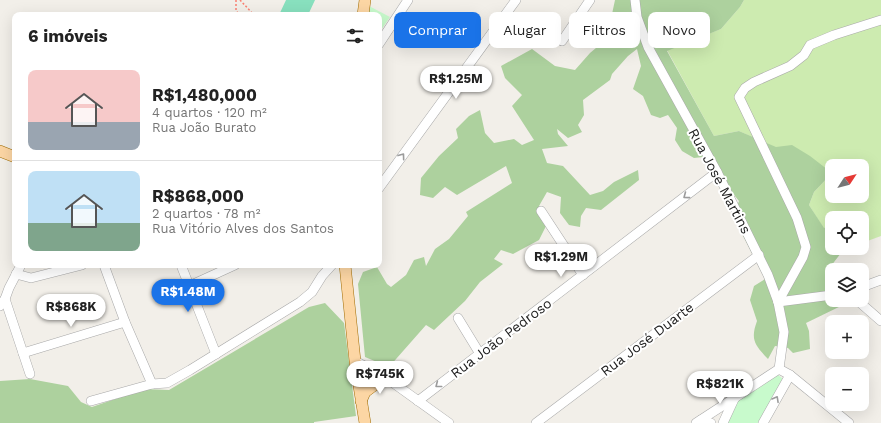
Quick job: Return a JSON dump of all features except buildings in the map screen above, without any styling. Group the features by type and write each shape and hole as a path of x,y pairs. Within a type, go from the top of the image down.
{"main road":[{"path":"363,12 365,0"},
{"path":"0,151 12,156"},
{"path":"345,268 355,361 365,423"},
{"path":"361,401 365,392 385,377"}],"street":[{"path":"382,39 408,0"},
{"path":"382,182 516,0"},
{"path":"562,41 590,0"},
{"name":"Rua José Martins","path":"635,0 637,17 648,47 717,172 768,275 778,302 784,332 779,369"},
{"path":"778,302 803,257 806,247 797,218 739,97 745,88 754,82 790,66 804,56 810,45 834,35 881,20"},
{"name":"Rua João Pedroso","path":"418,401 717,172"},
{"path":"541,211 582,275"},
{"name":"Rua José Duarte","path":"536,423 758,255"},
{"path":"19,268 3,303 30,374"},
{"path":"16,274 31,278 70,268"},
{"path":"105,268 125,322 152,384"},
{"path":"182,268 216,354"},
{"path":"189,286 228,268"},
{"path":"91,401 152,384 167,383 300,302 312,292 322,276 329,268"},
{"path":"869,284 881,280"},
{"path":"778,302 825,295"},
{"path":"865,307 881,321"},
{"path":"458,318 480,354"},
{"path":"23,353 125,322"},
{"path":"355,361 385,377 449,423"},
{"path":"699,421 779,369 790,376 845,421"},
{"path":"763,423 790,376"},
{"path":"723,423 736,396"},
{"path":"699,421 711,423"}],"path":[{"path":"236,0 237,12"},
{"path":"240,0 251,12"}],"green space":[{"path":"286,0 315,0 309,12 280,12"},
{"path":"615,0 744,0 740,7 721,29 710,33 710,12 648,12 648,48 674,48 667,51 714,136 739,131 776,147 792,145 825,168 825,180 814,192 809,205 825,228 825,255 839,255 833,263 825,263 825,307 839,307 806,323 809,331 810,349 793,353 788,348 775,346 768,359 757,346 754,333 757,321 750,300 754,286 765,279 733,216 739,201 703,157 694,158 682,151 675,140 677,128 668,115 660,118 651,115 643,96 633,89 641,66 637,49 628,56 612,74 610,80 583,100 584,115 578,125 582,132 568,138 557,129 558,134 568,146 542,149 547,163 563,166 590,195 603,191 614,182 638,170 639,180 601,210 586,208 581,216 580,227 569,225 560,213 561,197 547,192 539,206 546,226 539,240 513,254 501,250 494,259 503,264 480,282 465,301 434,330 426,325 389,367 365,357 358,284 363,272 378,268 387,284 391,287 406,275 414,260 424,257 426,266 435,249 449,239 468,216 466,212 512,183 506,166 457,195 445,187 433,198 420,195 421,178 439,156 458,138 456,129 469,116 480,110 485,133 494,143 514,139 522,145 534,140 512,106 522,95 505,78 501,66 532,49 555,66 575,70 596,48 640,48 640,12 612,12"},
{"path":"744,0 881,0 881,236 869,240 869,211 825,211 824,229 809,205 814,192 825,180 825,203 869,203 869,159 825,159 825,170 739,131 714,136 667,50 672,48 710,48 710,33 721,29 740,7"},
{"path":"369,6 380,12 369,12"},
{"path":"382,13 390,17 382,29"},
{"path":"325,303 344,323 356,416 314,423 0,423 0,381 30,379 68,386 81,402 92,407 144,389 169,390 309,307"},
{"path":"777,374 783,379 758,423 727,423 739,399"}]}
